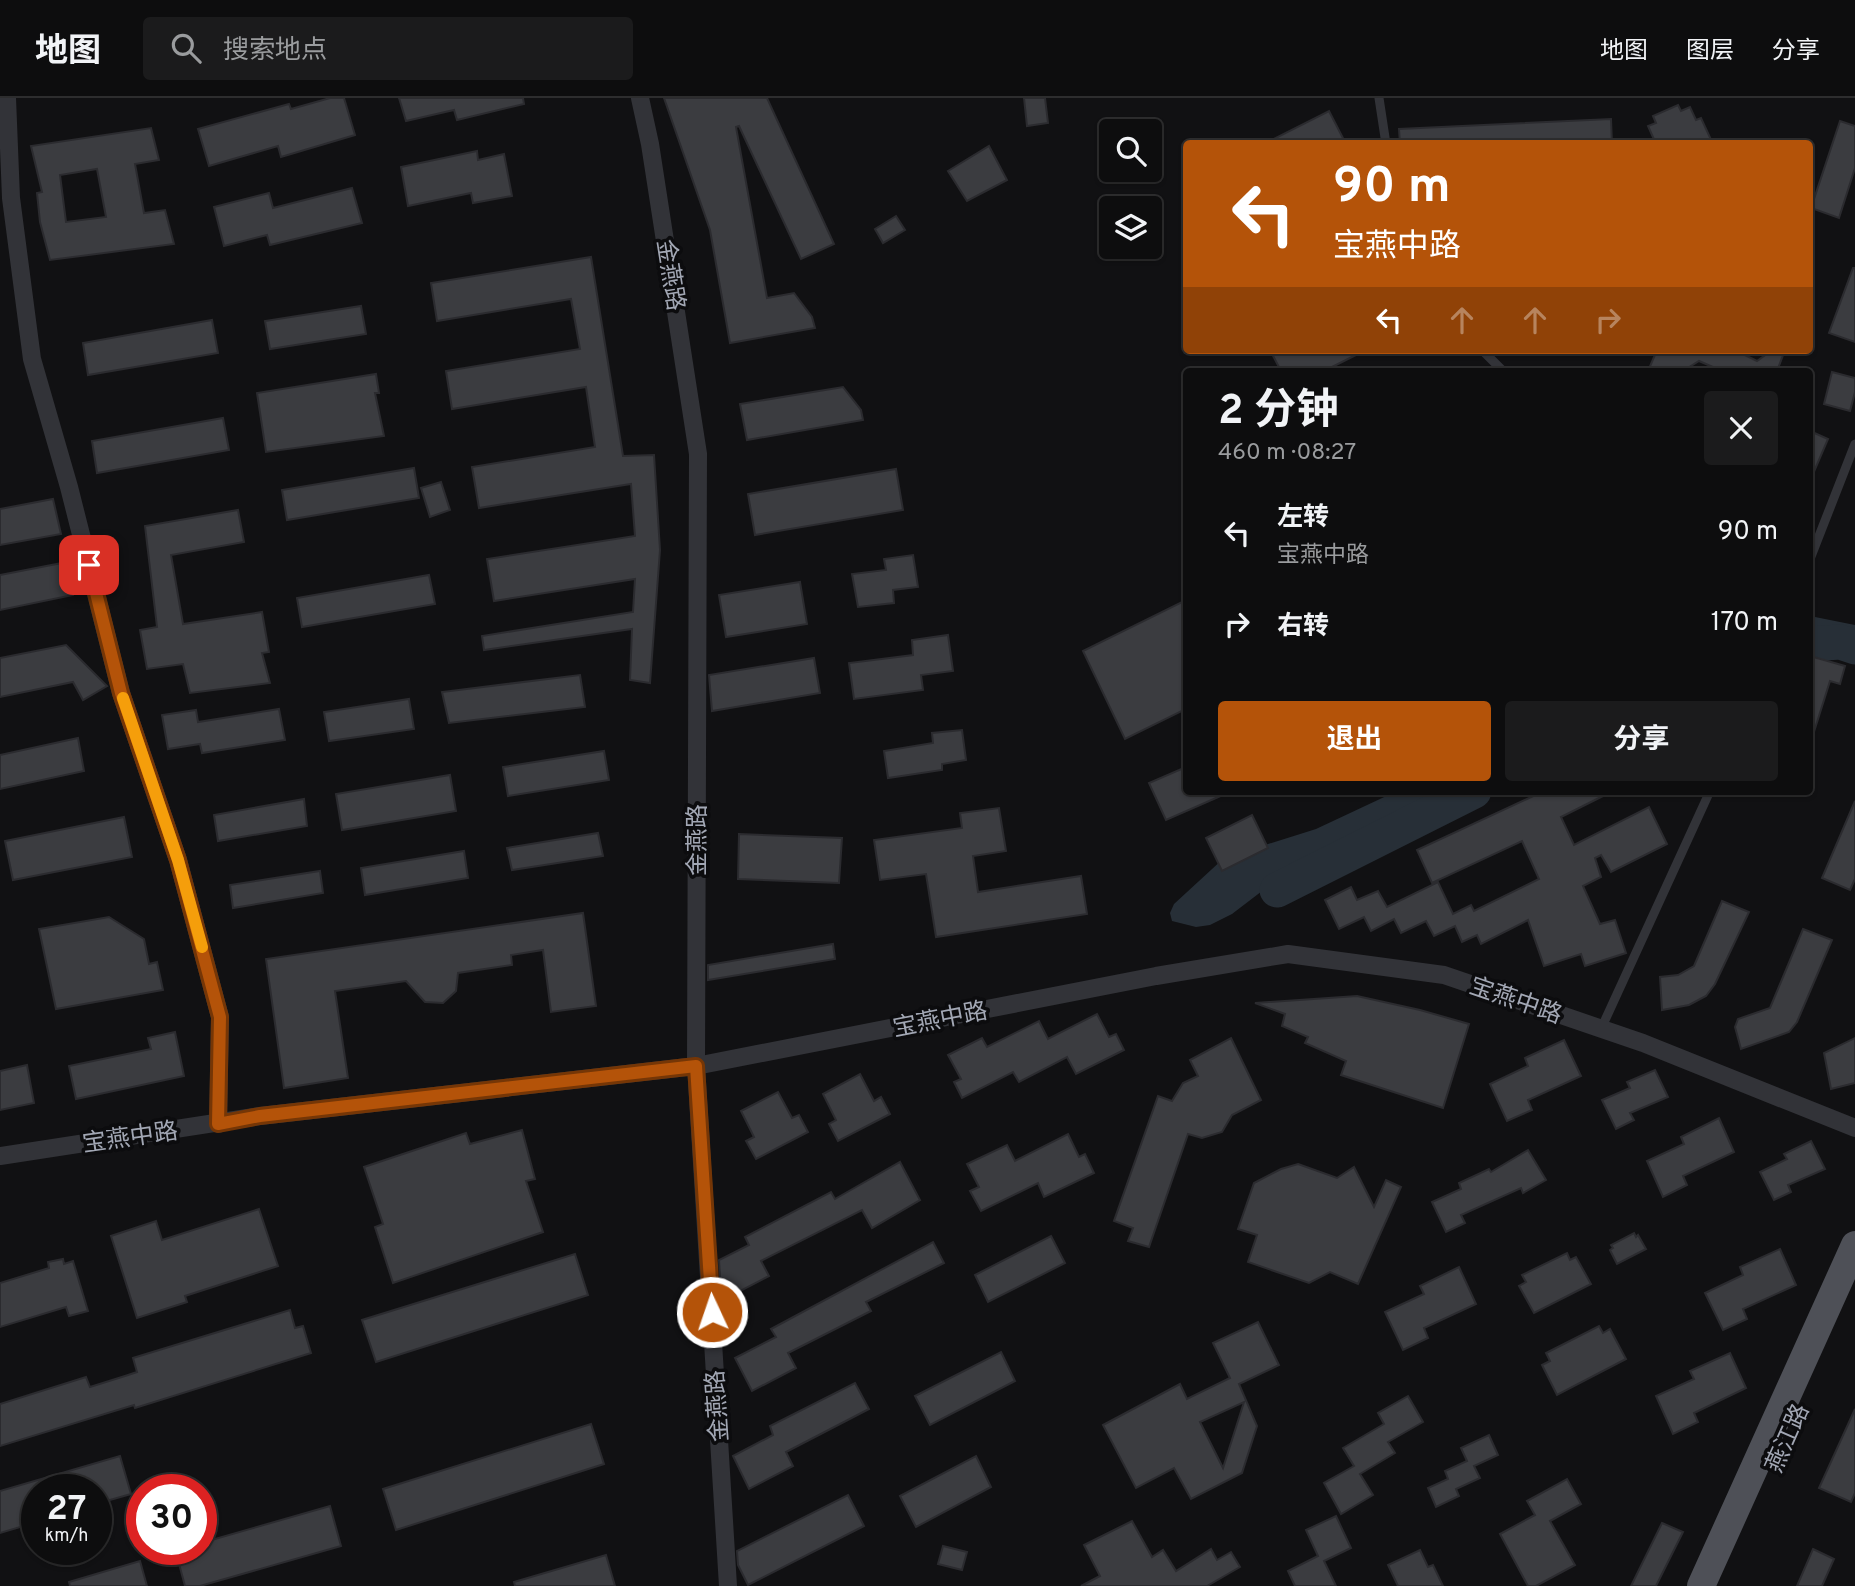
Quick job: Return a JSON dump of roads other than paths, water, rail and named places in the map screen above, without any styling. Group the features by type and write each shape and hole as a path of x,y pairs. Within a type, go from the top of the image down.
{"main road":[{"path":"1701,1586 1855,1245"},
{"name":"燕江路","path":"1720,1586 1855,1289"}],"street":[{"path":"7,98 11,198 32,359 69,488 121,693 178,860 220,1017 218,1124"},
{"name":"金燕路","path":"640,98 650,144 698,454 696,1066 728,1586"},
{"name":"宝燕中路","path":"0,1156 260,1116 696,1066 1156,976 1288,954 1444,975 1643,1043 1855,1128"}],"lane":[{"path":"1379,98 1385,140"},
{"path":"1486,354 1500,368"},
{"path":"1813,551 1855,444"},
{"path":"1601,1029 1708,795"}],"waterway":[{"path":"1813,644 1840,642 1855,647"},
{"path":"1277,890 1466,795"}]}
